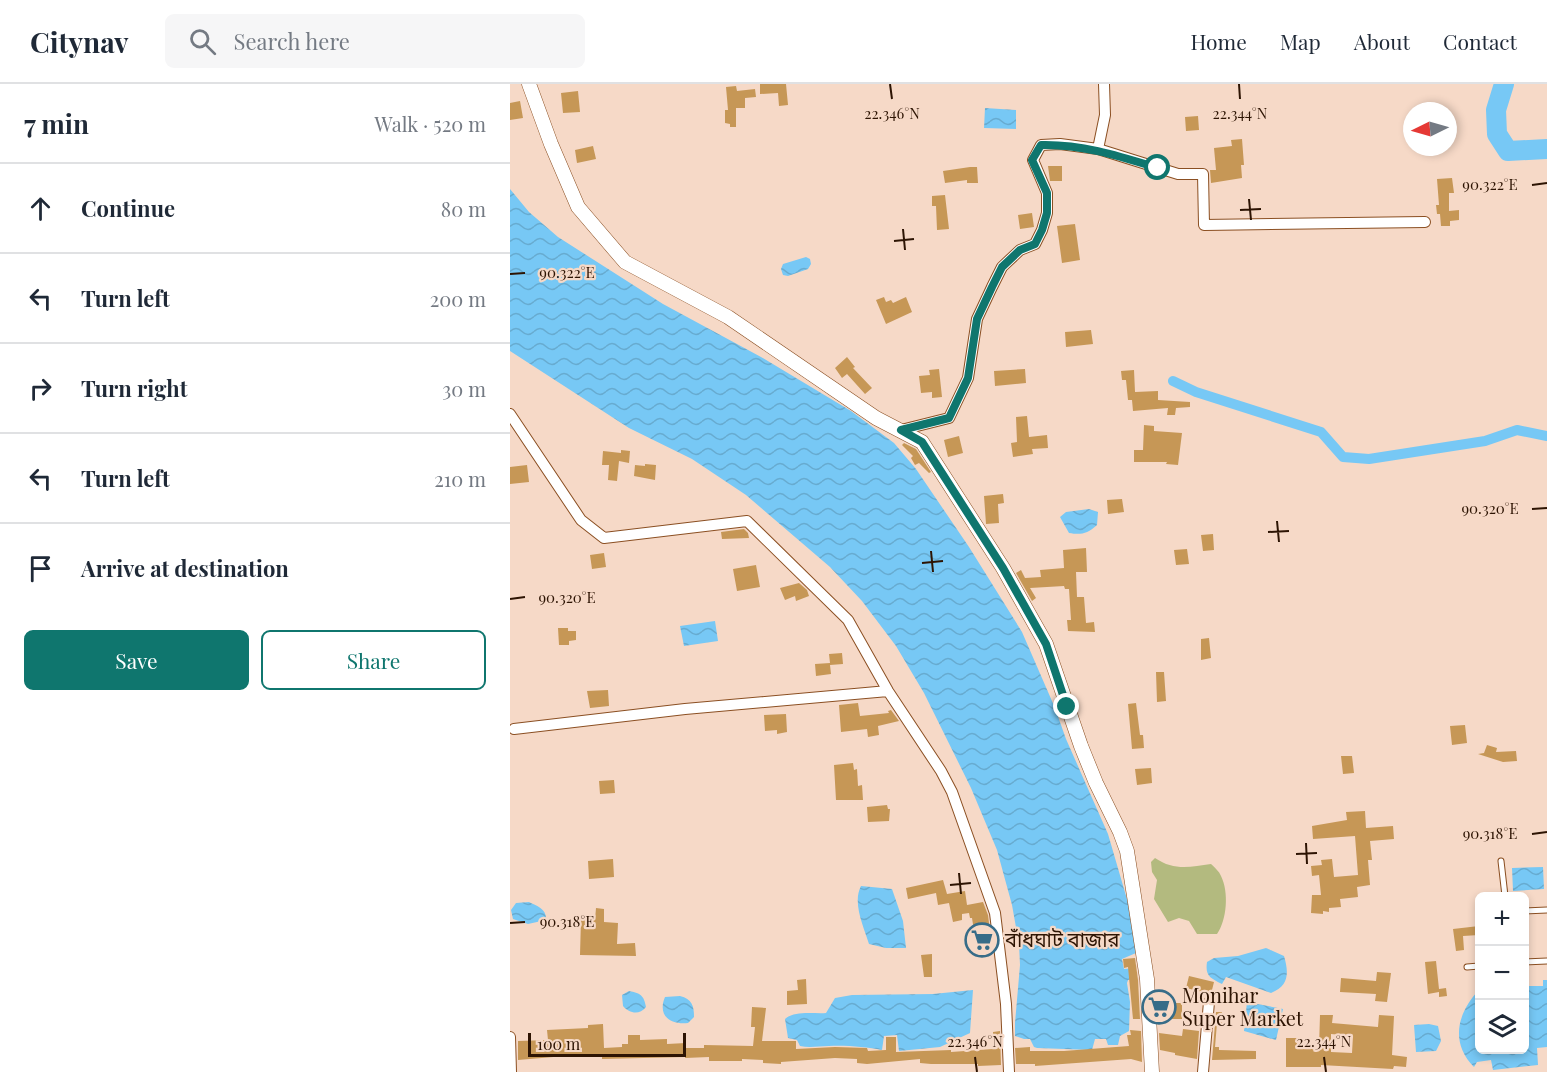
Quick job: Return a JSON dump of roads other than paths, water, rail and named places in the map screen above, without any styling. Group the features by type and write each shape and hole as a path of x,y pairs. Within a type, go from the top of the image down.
{"street":[{"path":"528,84 578,207 626,262 728,317 876,418 922,442 1003,568 1046,644 1088,765 1127,851 1147,979 1152,1072"},
{"path":"1098,150 1105,115 1104,84"},
{"path":"901,430 949,418 968,378 977,319 992,287 1002,267 1020,250 1035,244 1042,230 1047,213 1047,193 1032,160 1041,145 1060,144 1098,150 1178,174 1203,174 1204,225 1425,222"},
{"path":"510,414 582,520 604,538 747,521 848,620 888,691 941,771 995,912 1006,1004 1009,1072"},
{"path":"514,729 685,709 888,691"},
{"path":"1203,1072 1209,1002"},
{"path":"510,1037 511,1072"}],"lane":[{"path":"1501,861 1504,892"},
{"path":"1529,911 1547,910"},
{"path":"1529,962 1547,961"},
{"path":"1467,967 1475,966"}],"water":[{"path":"985,108 1016,110 1016,129 984,128"},
{"path":"510,189 529,212 558,237 663,304 761,357 851,411 894,443 916,469 969,547 1022,632 1108,834 1131,913 1136,953 1122,959 1124,969 1135,968 1137,978 1128,980 1127,983 1130,1002 1129,1031 1120,1036 1118,1045 1108,1045 1106,1039 1095,1039 1092,1050 1037,1048 1030,1039 1015,1036 1020,965 1019,944 1012,905 997,850 971,788 924,693 896,646 862,601 830,567 746,495 692,459 629,428 510,351"},
{"path":"806,257 810,259 811,264 808,269 788,276 783,275 781,269 783,264"},
{"path":"1089,509 1098,512 1097,525 1084,533 1069,533 1060,517 1066,512"},
{"path":"715,621 718,641 684,646 680,626"},
{"path":"1543,867 1544,889 1513,891 1512,868"},
{"path":"861,886 892,889 903,921 906,948 886,948 869,944 858,907"},
{"path":"529,902 543,911 546,920 528,924 513,919 511,910 516,903"},
{"path":"1266,948 1284,956 1287,968 1284,983 1271,993 1226,977 1222,984 1208,974 1207,962 1214,958 1238,956"},
{"path":"1543,980 1547,980 1547,1047 1537,1048 1538,1065 1493,1070 1491,1060 1477,1062 1474,1067 1466,1058 1459,1038 1461,1018 1471,999 1475,994 1475,1054 1529,1054 1529,986 1543,986"},
{"path":"973,990 970,1033 940,1047 899,1051 897,1035 884,1036 882,1050 849,1046 804,1047 800,1046 797,1040 788,1038 785,1019 799,1013 826,1013 835,998 852,995 933,994"},
{"path":"629,991 643,997 646,1007 640,1012 634,1013 623,1006 622,995"},
{"path":"680,996 690,1001 693,1006 694,1017 688,1023 671,1021 664,1014 665,997"},
{"path":"1247,1002 1283,1009 1276,1040 1244,1031"},
{"path":"1414,1025 1438,1026 1441,1041 1436,1051 1416,1052"}],"waterway":[{"path":"1504,84 1496,110 1497,134 1508,151 1547,149"},
{"path":"1173,381 1196,392 1321,432 1343,457 1369,459 1485,441 1517,430 1547,436"}],"place":[{"name":"বাঁধঘাট বাজার","path":"982,940"},
{"name":"Monihar Super Market","path":"1159,1007"}]}
